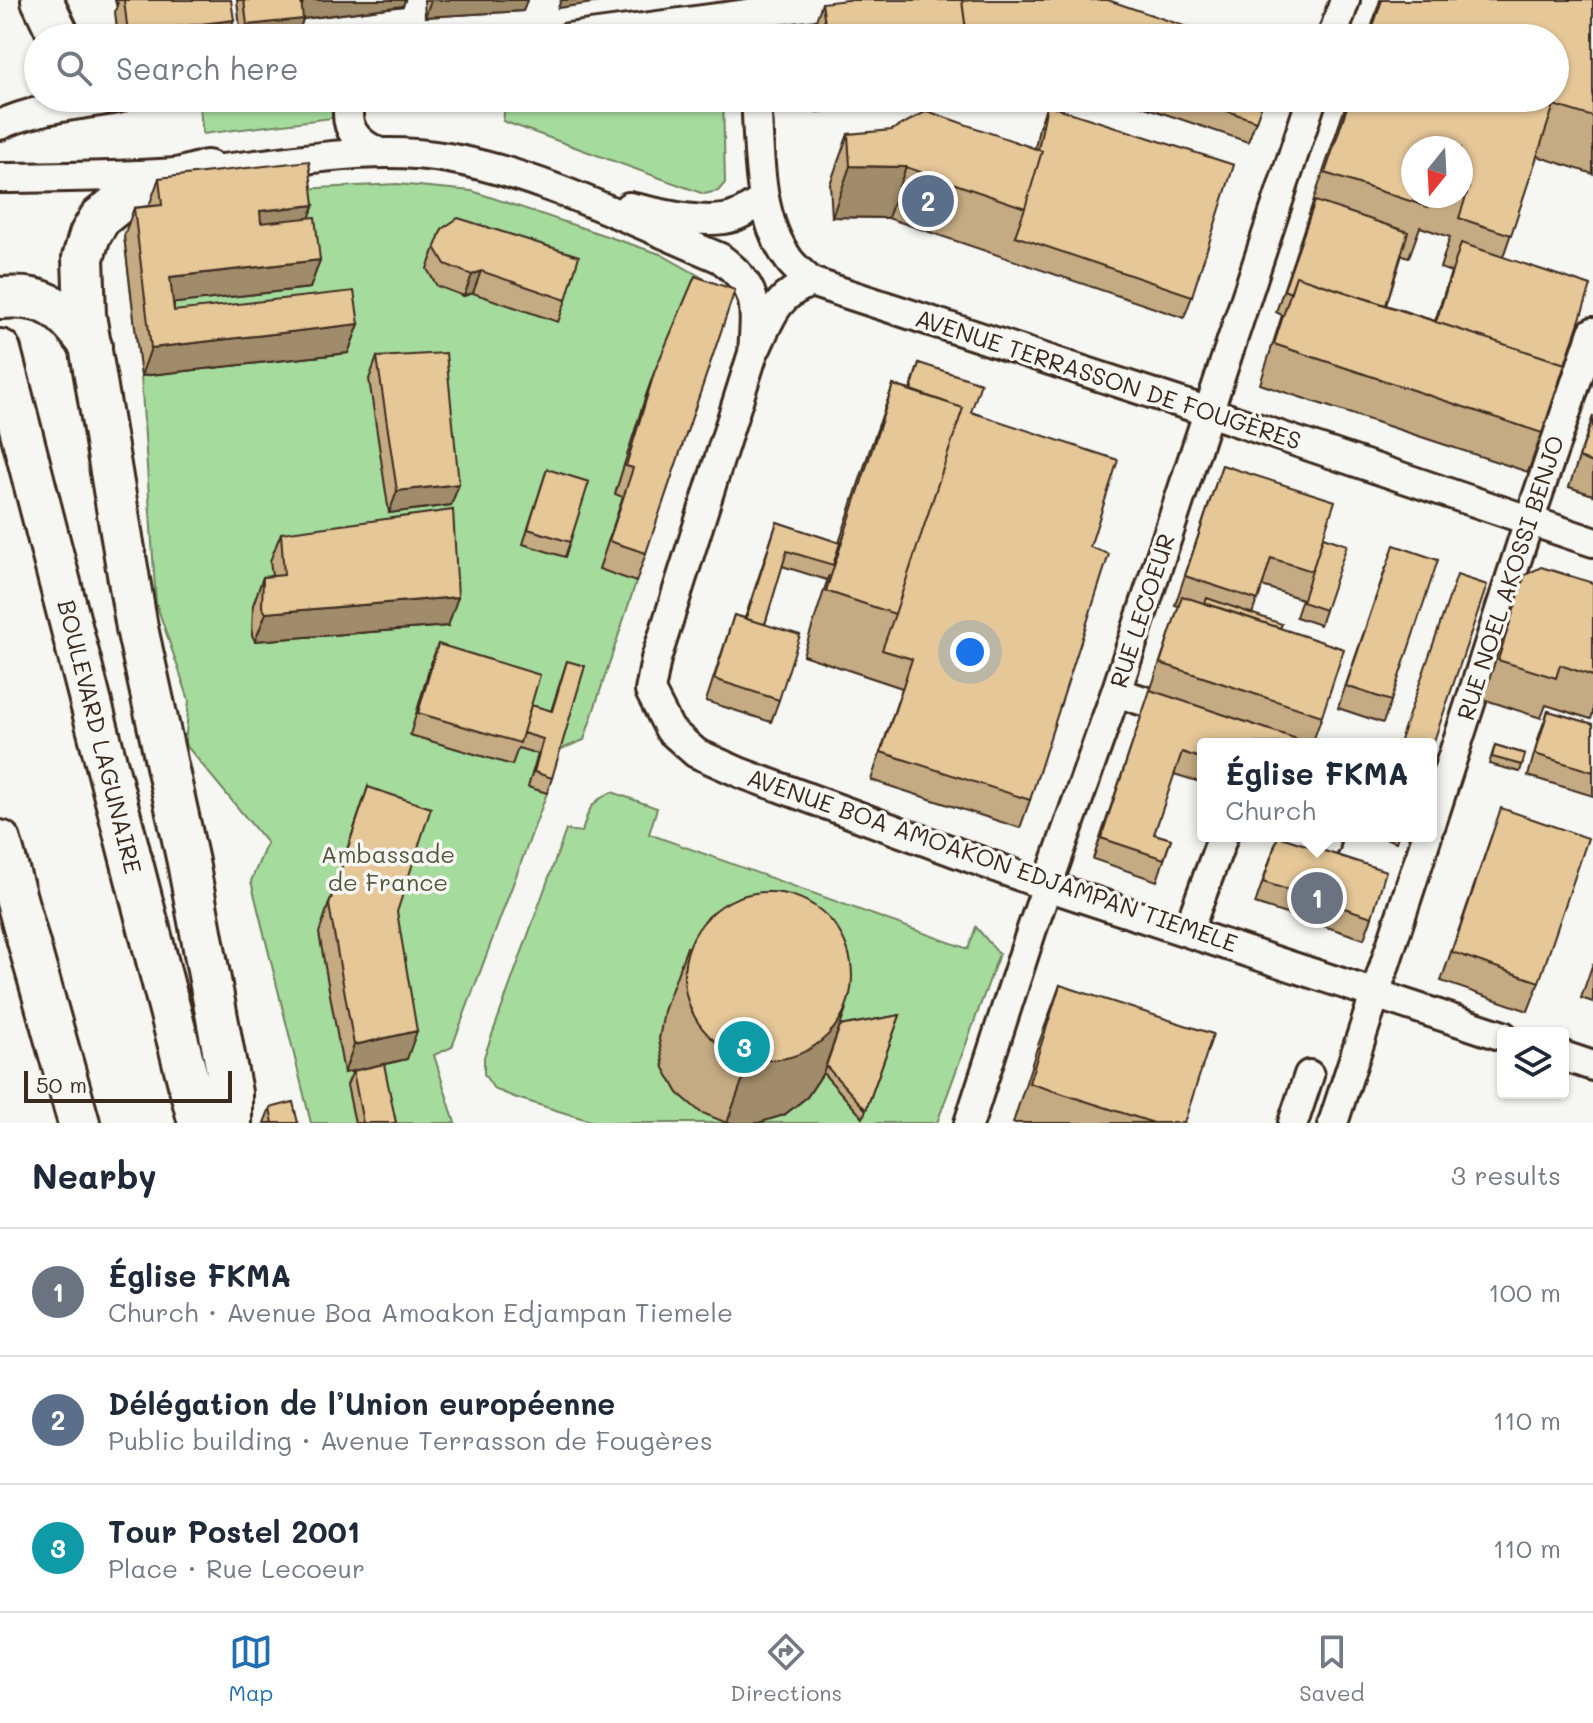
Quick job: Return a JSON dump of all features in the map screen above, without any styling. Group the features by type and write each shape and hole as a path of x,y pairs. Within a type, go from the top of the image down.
{"highway":[{"path":"42,0 53,24"},
{"path":"207,171 157,185 120,202 100,218 90,235 83,258 85,315 137,628 188,862 231,1093 231,1123"},
{"path":"0,298 45,301 62,311 91,346"},
{"name":"BOULEVARD LAGUNAIRE","path":"0,350 199,1123"},
{"path":"0,841 79,1123"}],"street":[{"path":"689,24 852,0"},
{"path":"1337,24 1345,0"},
{"path":"0,125 14,118 41,112"},
{"path":"347,112 353,133 363,146 380,153"},
{"path":"753,353 781,301 792,290 811,282 790,261 776,238 764,199 757,112"},
{"name":"RUE LECOEUR","path":"969,1123 1047,886 1116,692 1307,112"},
{"name":"AVENUE BOA AMOAKON EDJAMPAN TIEMELE","path":"0,178 207,171 380,153 445,157 485,165 573,197 720,258 740,273 752,294 755,321 753,353 656,659 650,691 670,730 696,753 756,778 1047,886 1497,1034"},
{"path":"573,197 695,218 724,219 740,215 764,199"},
{"name":"AVENUE TERRASSON DE FOUGÈRES","path":"811,282 1593,542"},
{"name":"RUE NOEL AKOSSI BENJO","path":"1437,805 1593,332"},
{"path":"1116,692 1200,718"},
{"path":"1188,931 1221,842"},
{"path":"1314,842 1325,845"},
{"path":"1333,1123 1425,842"},
{"path":"1569,1058 1593,1066"},
{"path":"1293,1123 1309,1075"}],"green space":[{"path":"200,112 339,112 340,117 203,134"},
{"path":"504,112 723,112 725,183 718,191 704,194 503,121"},
{"name":"Ambassade de France","path":"397,184 472,191 660,254 712,283 660,509 584,740 559,750 547,793 452,1047 434,1055 455,1123 311,1123 251,881 267,843 185,744 189,700 156,603 141,376 124,236 151,233 299,189"},
{"path":"612,792 657,808 649,834 968,949 976,927 999,954 937,1123 597,1123 494,1089 484,1074 484,1057 566,830 582,832 591,808"}],"building":[{"path":"124,0 231,0 234,20 201,24 127,24"},
{"path":"244,0 301,0 303,19 247,24"},
{"path":"847,0 962,0 965,24 825,24 822,3"},
{"path":"1108,0 1178,24 965,24 962,1"},
{"path":"1382,0 1593,0 1593,117 1569,110 1569,24 1374,24"},
{"path":"930,112 1042,151 1025,208 906,167 850,166 848,134 892,130"},
{"path":"1046,112 1069,112 1234,165 1192,296 1015,236 1042,151 1038,150"},
{"path":"1230,112 1259,112 1256,121"},
{"path":"1345,112 1552,112 1511,235 1459,218 1462,208 1473,208 1473,136 1401,136 1401,198 1325,173"},
{"path":"309,161 314,205 260,211 261,223 315,217 320,260 170,277 174,311 354,291 359,324 151,348 134,208 162,205 159,178"},
{"path":"1315,201 1408,232 1386,305 1296,276 1290,293 1284,290"},
{"path":"458,218 579,256 566,300 481,271 472,275 445,264 435,247 442,229"},
{"path":"1461,243 1591,286 1565,364 1436,322"},
{"path":"695,276 735,290 646,553 609,541 633,468 626,466 655,370"},
{"path":"1296,276 1565,364 1542,433 1274,344"},
{"path":"446,353 459,484 397,491 377,357"},
{"path":"919,363 981,383 971,412 1118,460 1090,547 1109,554 1030,800 881,752 912,659 882,650 963,408 911,390"},
{"path":"893,385 963,408 895,614 826,591"},
{"path":"1593,418 1593,463 1579,458"},
{"path":"1222,465 1335,501 1312,571 1271,558 1258,600 1185,576"},
{"path":"547,469 589,482 570,542 528,529"},
{"path":"453,510 458,597 266,613 262,607 263,577 284,575 281,533"},
{"path":"777,522 840,543 833,565 787,551 765,624 746,619"},
{"path":"1323,537 1347,545 1325,610 1302,602"},
{"path":"1394,545 1438,560 1391,701 1346,686"},
{"path":"1541,567 1593,583 1593,676 1560,665 1556,678 1498,660 1525,575"},
{"path":"1457,575 1487,585 1435,738 1401,738"},
{"path":"1182,596 1344,649 1322,716 1160,663"},
{"path":"1207,598 1282,624 1280,628 1205,603"},
{"path":"734,615 800,635 779,700 714,679"},
{"path":"438,644 540,675 520,743 418,713"},
{"path":"567,661 585,666 552,778 534,772 543,739 523,733 531,705 552,711"},
{"path":"1150,690 1294,738 1197,738 1197,757 1182,752 1154,834 1171,839 1164,859 1101,838"},
{"path":"1548,711 1593,724 1593,772 1535,754"},
{"path":"1495,745 1525,754 1522,765 1492,757"},
{"path":"368,787 431,808 397,912 417,1031 354,1045 329,905"},
{"path":"1501,808 1588,838 1539,982 1452,952"},
{"path":"1276,842 1297,842 1386,871 1372,917 1263,882"},
{"path":"768,892 800,898 828,916 846,944 852,976 846,1008 828,1036 800,1054 768,1060 736,1054 708,1036 690,1008 684,976 690,944 708,916 736,898"},
{"path":"1060,985 1213,1034 1184,1123 1154,1123 1029,1083"},
{"path":"900,1015 866,1110 826,1066 840,1026"},
{"path":"384,1064 396,1123 363,1123 353,1071"},
{"path":"293,1102 298,1123 273,1123 270,1108"}],"place":[{"name":"Délégation de l’Union européenne","path":"928,201"},
{"name":"Église FKMA","path":"1317,898"},
{"name":"Tour Postel 2001","path":"744,1047"}]}
